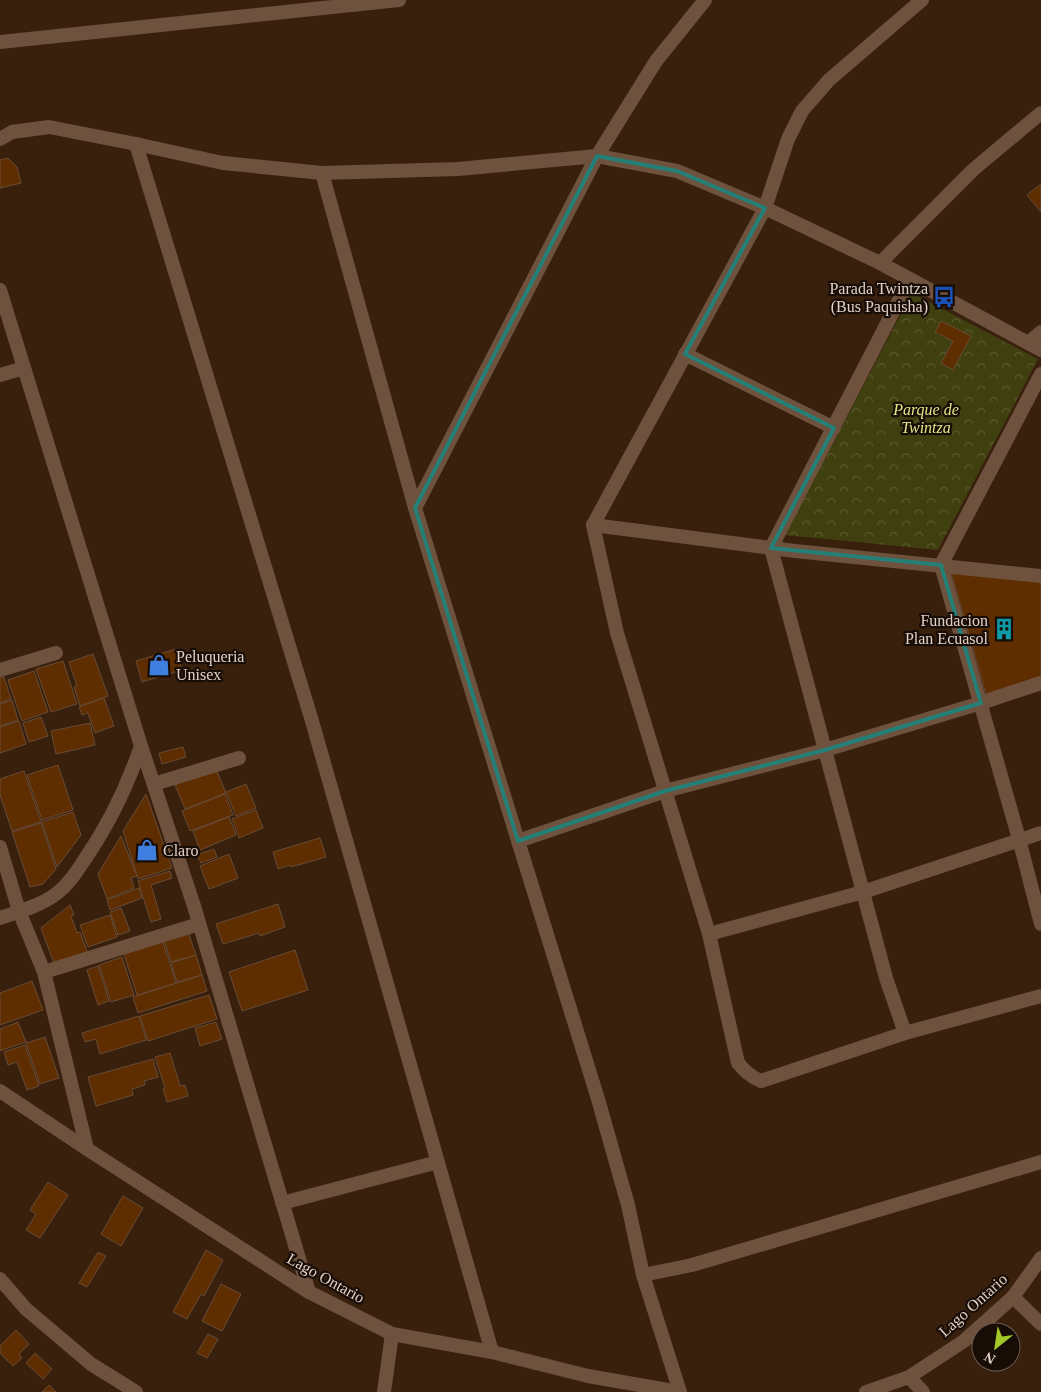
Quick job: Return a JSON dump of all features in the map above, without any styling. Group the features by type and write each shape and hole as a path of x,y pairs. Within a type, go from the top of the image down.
{"street":[{"path":"0,42 399,0"},
{"path":"415,508 597,156 656,61 705,0"},
{"path":"922,0 829,80 802,111 788,139 765,208 592,525 617,633 709,934 738,1063 752,1077 761,1081 905,1033 1041,996"},
{"path":"880,263 974,169 1041,114"},
{"path":"0,139 12,132 49,127 223,164 322,173 458,169 597,156 677,171 765,208 880,263 1041,350"},
{"path":"136,144 312,721 492,1352"},
{"path":"322,173 415,508 605,1125 628,1205 643,1275 679,1392"},
{"path":"905,1033 886,978 862,892 771,548 910,279"},
{"path":"0,290 142,746 200,924 309,1292"},
{"path":"1028,342 1041,332"},
{"path":"685,354 834,428"},
{"path":"0,376 24,368"},
{"path":"1041,374 941,565 981,703 1041,924"},
{"path":"592,525 771,548 1041,576"},
{"path":"0,670 56,653"},
{"path":"518,841 665,791 825,750 1041,683"},
{"path":"0,918 51,898 72,880 113,813 130,780 142,746"},
{"path":"154,784 239,758"},
{"path":"709,934 862,892 1041,833"},
{"path":"0,847 19,911 44,972 87,1149"},
{"path":"44,972 200,924"},
{"name":"Lago Ontario","path":"0,1091 309,1292 392,1334 492,1352 588,1376 679,1392"},
{"path":"282,1203 438,1162"},
{"path":"643,1275 692,1264 1041,1162"},
{"name":"Lago Ontario","path":"866,1392 909,1377 964,1341 1013,1297 1041,1258"},
{"path":"0,1279 26,1309 84,1358 136,1392"},
{"path":"1013,1297 1041,1324"},
{"path":"384,1392 392,1334"},
{"path":"909,1377 923,1392"}],"highlighted area":[{"path":"597,156 677,171 765,208 685,354 834,428 771,548 941,565 981,703 825,750 665,791 518,841 415,508"}],"green space":[{"name":"Parque de Twintza","path":"912,293 1038,359 938,550 785,535"}],"building":[{"path":"8,158 17,167 21,183 0,188 0,160"},
{"path":"1041,184 1041,212 1027,195"},
{"path":"941,321 971,336 953,370 941,363 953,341 935,332"},
{"name":"Fundacion Plan Ecuasol","path":"951,572 1041,582 1041,676 986,694"},
{"name":"Peluqueria Unisex","path":"176,649 182,670 142,682 136,661"},
{"path":"93,654 108,696 80,706 74,687 77,686 69,662"},
{"path":"63,661 77,704 51,712 36,669"},
{"path":"34,671 48,712 22,721 8,680"},
{"path":"4,677 11,699 0,703 0,678"},
{"path":"104,698 114,726 95,733 88,713 82,715 79,707"},
{"path":"12,700 18,720 0,726 0,704"},
{"path":"41,717 48,736 29,742 23,723"},
{"path":"19,721 26,744 0,753 0,727"},
{"path":"90,723 95,745 56,754 51,731"},
{"path":"183,747 186,757 162,764 159,753"},
{"path":"58,765 73,810 42,820 27,775"},
{"path":"216,769 226,793 185,809 175,785"},
{"path":"24,771 41,822 12,831 0,795 0,779"},
{"path":"246,784 256,808 236,816 226,792"},
{"name":"Claro","path":"146,794 172,868 138,879 123,831"},
{"path":"225,794 233,815 190,831 182,811"},
{"path":"256,810 263,828 239,838 232,819"},
{"path":"73,812 81,835 57,867 42,822"},
{"path":"229,817 236,835 200,850 193,831"},
{"path":"41,823 56,869 43,884 30,887 12,832"},
{"path":"121,836 137,876 131,878 134,888 107,899 98,874"},
{"path":"320,838 326,857 278,869 273,852"},
{"path":"214,849 217,857 201,863 197,855"},
{"path":"229,854 238,878 209,889 200,866"},
{"path":"170,871 172,878 151,885 161,919 151,922 138,881"},
{"path":"139,888 142,898 110,910 107,900"},
{"path":"278,904 285,927 260,936 259,933 223,944 216,924"},
{"path":"70,905 74,915 71,916 77,933 80,932 88,954 55,966 41,928"},
{"path":"121,908 130,931 118,935 110,912"},
{"path":"110,915 117,937 88,947 80,925"},
{"path":"188,932 196,955 171,962 164,940"},
{"path":"163,942 176,983 137,995 124,954"},
{"path":"295,950 308,990 242,1011 229,972"},
{"path":"196,955 202,975 177,982 171,963"},
{"path":"122,957 134,995 111,1002 99,965"},
{"path":"98,966 109,1001 98,1005 87,970"},
{"path":"202,975 207,991 138,1013 133,997"},
{"path":"32,981 43,1010 0,1025 0,993"},
{"path":"209,995 217,1019 148,1041 140,1016"},
{"path":"139,1016 146,1040 100,1054 96,1039 85,1042 82,1033"},
{"path":"18,1022 26,1042 0,1051 0,1029"},
{"path":"216,1022 222,1039 200,1046 195,1028"},
{"path":"45,1037 59,1078 40,1084 26,1043"},
{"path":"25,1045 39,1086 27,1090 17,1062 8,1065 4,1052"},
{"path":"170,1053 180,1086 185,1085 188,1096 167,1102 163,1089 165,1088 155,1057"},
{"path":"153,1059 158,1077 144,1081 145,1085 132,1089 133,1095 96,1106 88,1077"},
{"path":"48,1182 68,1195 40,1238 26,1230 36,1214 30,1210"},
{"path":"123,1196 143,1208 121,1246 101,1234"},
{"path":"206,1250 223,1260 204,1296 201,1294 187,1319 173,1312"},
{"path":"98,1252 106,1256 87,1287 79,1283"},
{"path":"221,1284 241,1294 222,1331 202,1321"},
{"path":"16,1330 29,1344 19,1354 22,1358 13,1366 0,1353 0,1346"},
{"path":"208,1334 218,1339 207,1358 197,1353"},
{"path":"35,1353 52,1369 43,1379 26,1363"},
{"path":"49,1385 56,1392 42,1392"}],"place":[{"name":"Parada Twintza (Bus Paquisha)","path":"944,297"},
{"name":"Fundacion Plan Ecuasol","path":"1004,629"},
{"name":"Peluqueria Unisex","path":"159,665"},
{"name":"Claro","path":"147,850"}]}
